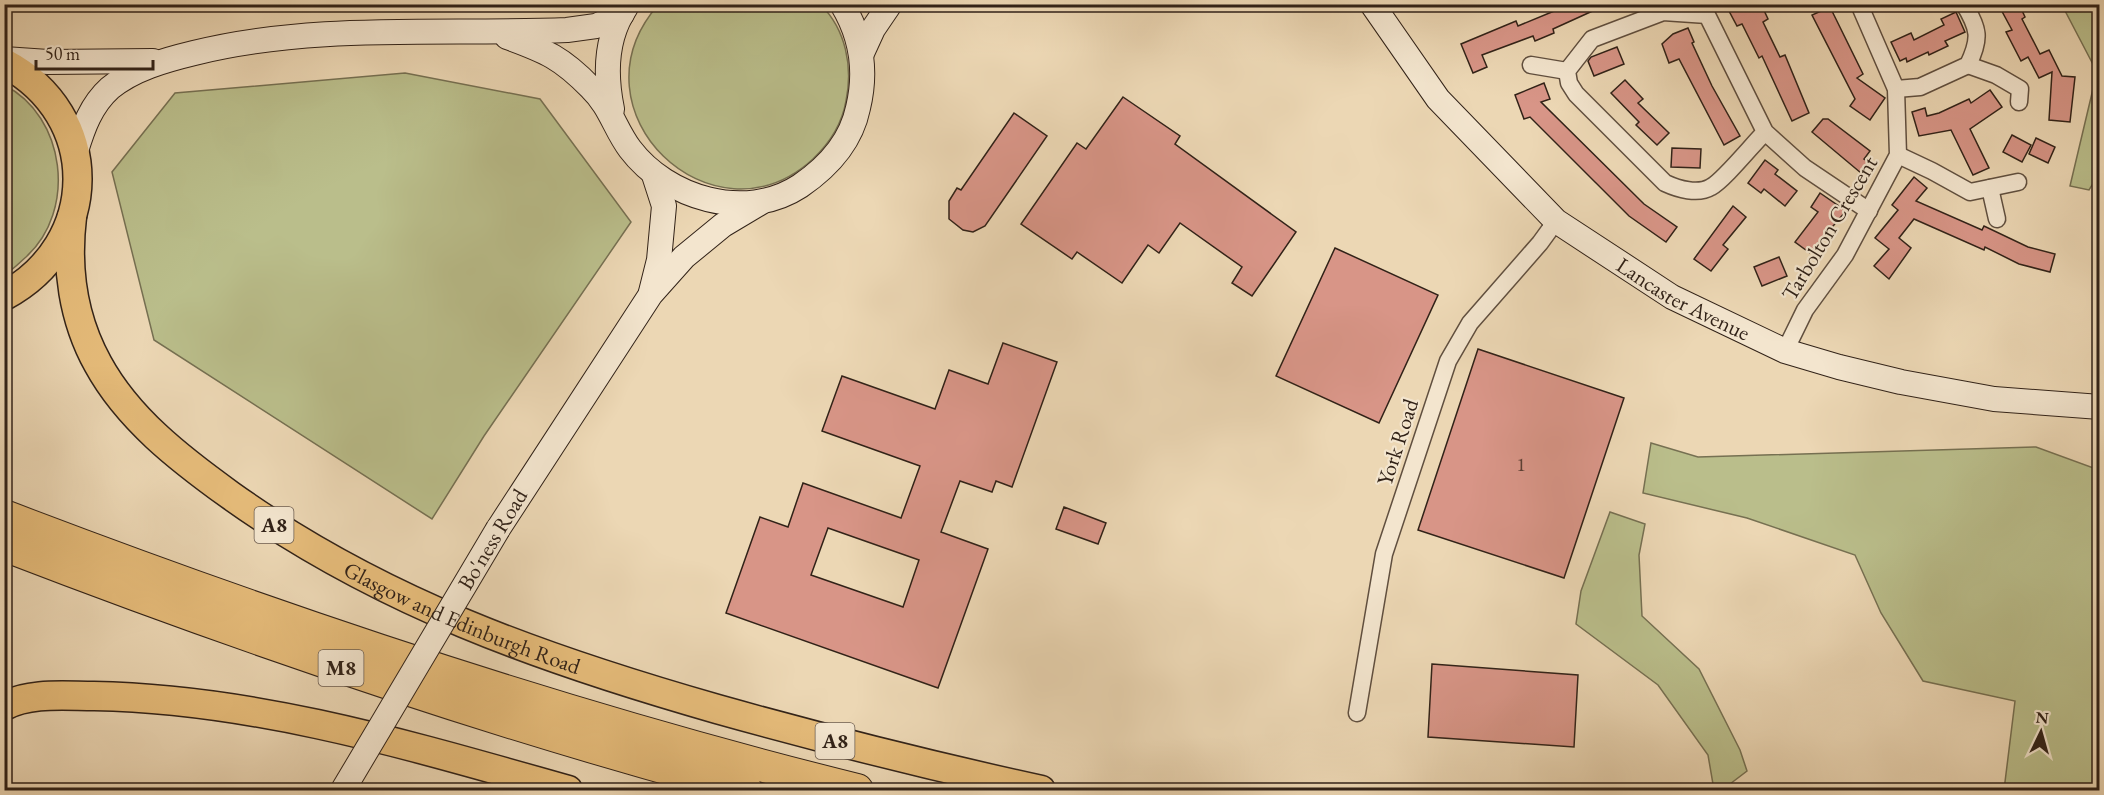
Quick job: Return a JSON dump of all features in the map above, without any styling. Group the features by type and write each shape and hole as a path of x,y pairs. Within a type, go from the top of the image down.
{"highway":[{"path":"4,61 45,94 64,121 76,151 77,198 72,217 55,254 22,286 4,296"},
{"name":"Glasgow and Edinburgh Road","path":"72,217 69,252 74,294 88,341 107,379 138,419 162,442 217,485 270,522 340,563 453,621 568,664 755,719 1041,790"},
{"name":"M8","path":"4,516 233,602 426,667 615,725 857,790"},
{"name":"M8","path":"4,545 225,628 413,692 746,790"},
{"path":"4,706 15,700 53,696 167,700 234,708 358,733 568,790"}],"main road":[{"path":"493,33 550,53 593,90 613,115 629,148 654,175 688,195 727,203 766,200 794,190 818,173 840,150 855,121 863,88 862,53 852,21 842,4"},
{"path":"862,53 873,29 890,4"},
{"name":"Lancaster Avenue","path":"1372,4 1438,99 1556,220 1672,297 1785,351 1901,382 1994,399 2100,407"},
{"path":"76,151 87,118 100,98 123,79 161,61 234,43 319,34 493,33 596,26 625,9"},
{"path":"613,115 606,81 609,46 625,9"},
{"path":"4,61 161,61"},
{"name":"Bo'ness Road","path":"651,294 660,250 664,206 654,175"},
{"name":"Bo'ness Road","path":"343,790 498,529 651,294 684,257 715,231 766,200"}],"street":[{"name":"Tarbolton Crescent","path":"1785,351 1805,310 1845,255 1898,156 1896,89 1859,4"},
{"path":"1896,89 1920,87 1968,65 1975,52 1977,26 1964,4"},
{"path":"1765,132 1711,188 1677,189 1665,183 1576,94 1569,82 1567,71 1592,39 1664,12 1709,10 1765,132 1805,168 1869,211"},
{"path":"1531,64 1567,71"},
{"path":"1968,65 1996,75 2020,88 2019,102"},
{"path":"1898,156 1970,192 2018,182"},
{"path":"1990,188 1997,219"},
{"name":"York Road","path":"1357,712 1384,554 1448,361 1470,323 1540,243 1556,220"}],"green space":[{"path":"658,5 821,5 830,15 842,37 849,75 842,118 830,140 819,153 774,183 734,189 696,179 664,156 640,125 629,87 634,46"},
{"path":"2062,5 2099,5 2099,174 2089,190 2070,186 2097,72"},
{"path":"405,73 540,99 631,222 484,436 432,519 154,340 112,172 175,93"},
{"path":"4,85 25,99 41,118 52,141 57,165 58,191 53,215 42,238 26,257 5,274"},
{"path":"1651,443 1698,457 2036,447 2099,470 2099,790 2004,790 2015,701 1923,681 1881,613 1855,555 1747,518 1643,493"},
{"path":"1610,512 1645,524 1639,555 1642,616 1699,669 1740,750 1747,771 1722,790 1714,790 1708,755 1658,685 1576,624 1581,591"}],"building":[{"path":"1557,4 1608,4 1553,29 1554,33 1535,41 1533,36 1482,55 1487,67 1473,73 1461,44 1516,21 1518,26 1559,9"},
{"path":"1741,4 1761,4 1768,19 1763,22 1780,57 1785,55 1809,113 1792,121 1762,56 1759,58 1742,24 1737,26 1729,11"},
{"path":"1998,4 2019,4 2025,17 2022,19 2040,54 2049,50 2062,76 2075,77 2070,122 2049,120 2052,72 2039,78 2028,57 2021,61 2006,32 2012,30"},
{"path":"1830,7 1863,74 1857,78 1885,98 1870,120 1850,106 1855,99 1812,15"},
{"path":"1956,12 1965,32 1945,41 1948,46 1929,55 1928,52 1907,62 1906,58 1900,61 1891,42 1911,33 1914,40 1944,25 1941,19"},
{"path":"1688,28 1694,42 1692,43 1712,86 1740,136 1724,145 1679,59 1669,63 1662,44 1673,34"},
{"path":"1617,47 1624,64 1594,76 1588,61 1591,57"},
{"path":"1625,80 1643,99 1638,103 1669,133 1657,145 1636,125 1639,122 1611,93"},
{"path":"1544,83 1550,99 1541,102 1644,204 1677,227 1666,242 1629,216 1530,117 1524,119 1515,95"},
{"path":"1990,90 2002,107 1970,129 1989,168 1973,175 1951,130 1919,136 1912,112 1925,108 1927,116 1939,113 1969,99 1971,103"},
{"path":"1123,97 1180,136 1175,144 1296,232 1252,296 1232,283 1242,267 1180,223 1159,253 1148,245 1122,283 1077,252 1072,259 1021,224 1077,143 1086,149"},
{"path":"1014,113 1047,136 985,226 973,232 963,230 949,219 949,201 957,188 961,190"},
{"path":"1823,119 1828,119 1870,151 1864,159 1869,162 1861,173 1812,132"},
{"path":"2012,135 2031,145 2022,162 2003,152"},
{"path":"2036,138 2055,147 2048,163 2029,154"},
{"path":"1672,148 1701,149 1700,168 1671,167"},
{"path":"1765,160 1778,170 1775,174 1797,191 1785,206 1764,189 1761,193 1748,183"},
{"path":"1914,177 1927,188 1916,201 1982,230 1984,226 2028,247 2055,254 2050,272 2019,264 1985,247 1984,250 1914,219 1899,238 1911,248 1889,279 1874,266 1889,249 1875,238 1898,210 1892,205"},
{"path":"1820,193 1846,211 1810,253 1795,242 1818,212 1811,207"},
{"path":"1733,206 1746,217 1723,245 1728,249 1711,271 1694,259"},
{"path":"1335,248 1438,295 1379,423 1276,376"},
{"path":"1779,257 1787,276 1762,286 1754,267"},
{"path":"1003,343 1057,362 1012,487 996,481 992,492 960,481 941,532 988,549 938,688 726,613 760,517 788,527 803,483 901,518 920,466 822,431 842,376 935,409 949,370 988,384","holes":["828,528 919,560 903,607 811,575"]},
{"path":"1478,349 1624,398 1564,578 1418,530"},
{"path":"1064,507 1106,523 1098,544 1056,529"},
{"path":"1432,664 1578,675 1574,747 1428,737"}]}
